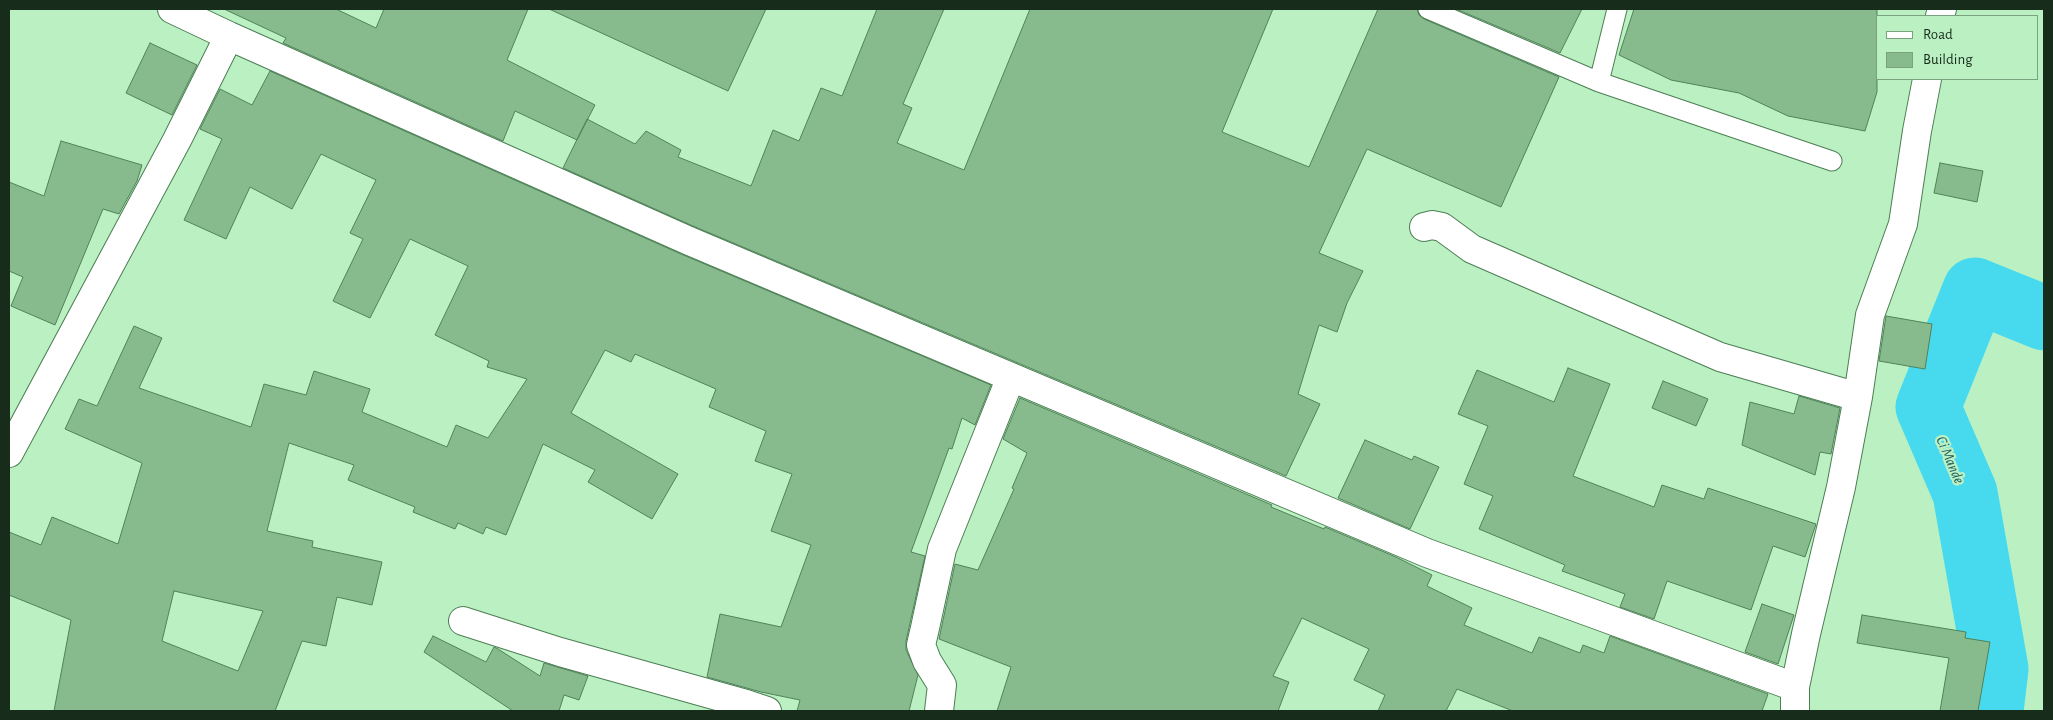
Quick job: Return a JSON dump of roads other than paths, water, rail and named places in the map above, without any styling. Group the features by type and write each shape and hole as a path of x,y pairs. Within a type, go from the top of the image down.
{"street":[{"path":"172,9 228,36 687,240 1427,553 1795,699 1808,625 1841,487 1858,397 1870,315 1903,224 1927,80"},
{"path":"9,453 177,140 228,36"},
{"path":"1424,227 1432,225 1442,227 1472,250 1720,357 1858,397"},
{"path":"939,711 942,685 927,661 921,645 942,549 1011,377"},
{"path":"463,621 560,652 767,711"}],"lane":[{"path":"1428,9 1599,82 1832,161"},
{"path":"1599,82 1617,9"}],"waterway":[{"name":"Ci Mande","path":"1991,711 1996,669 1965,493 1928,407 1975,290 2044,318"}]}
